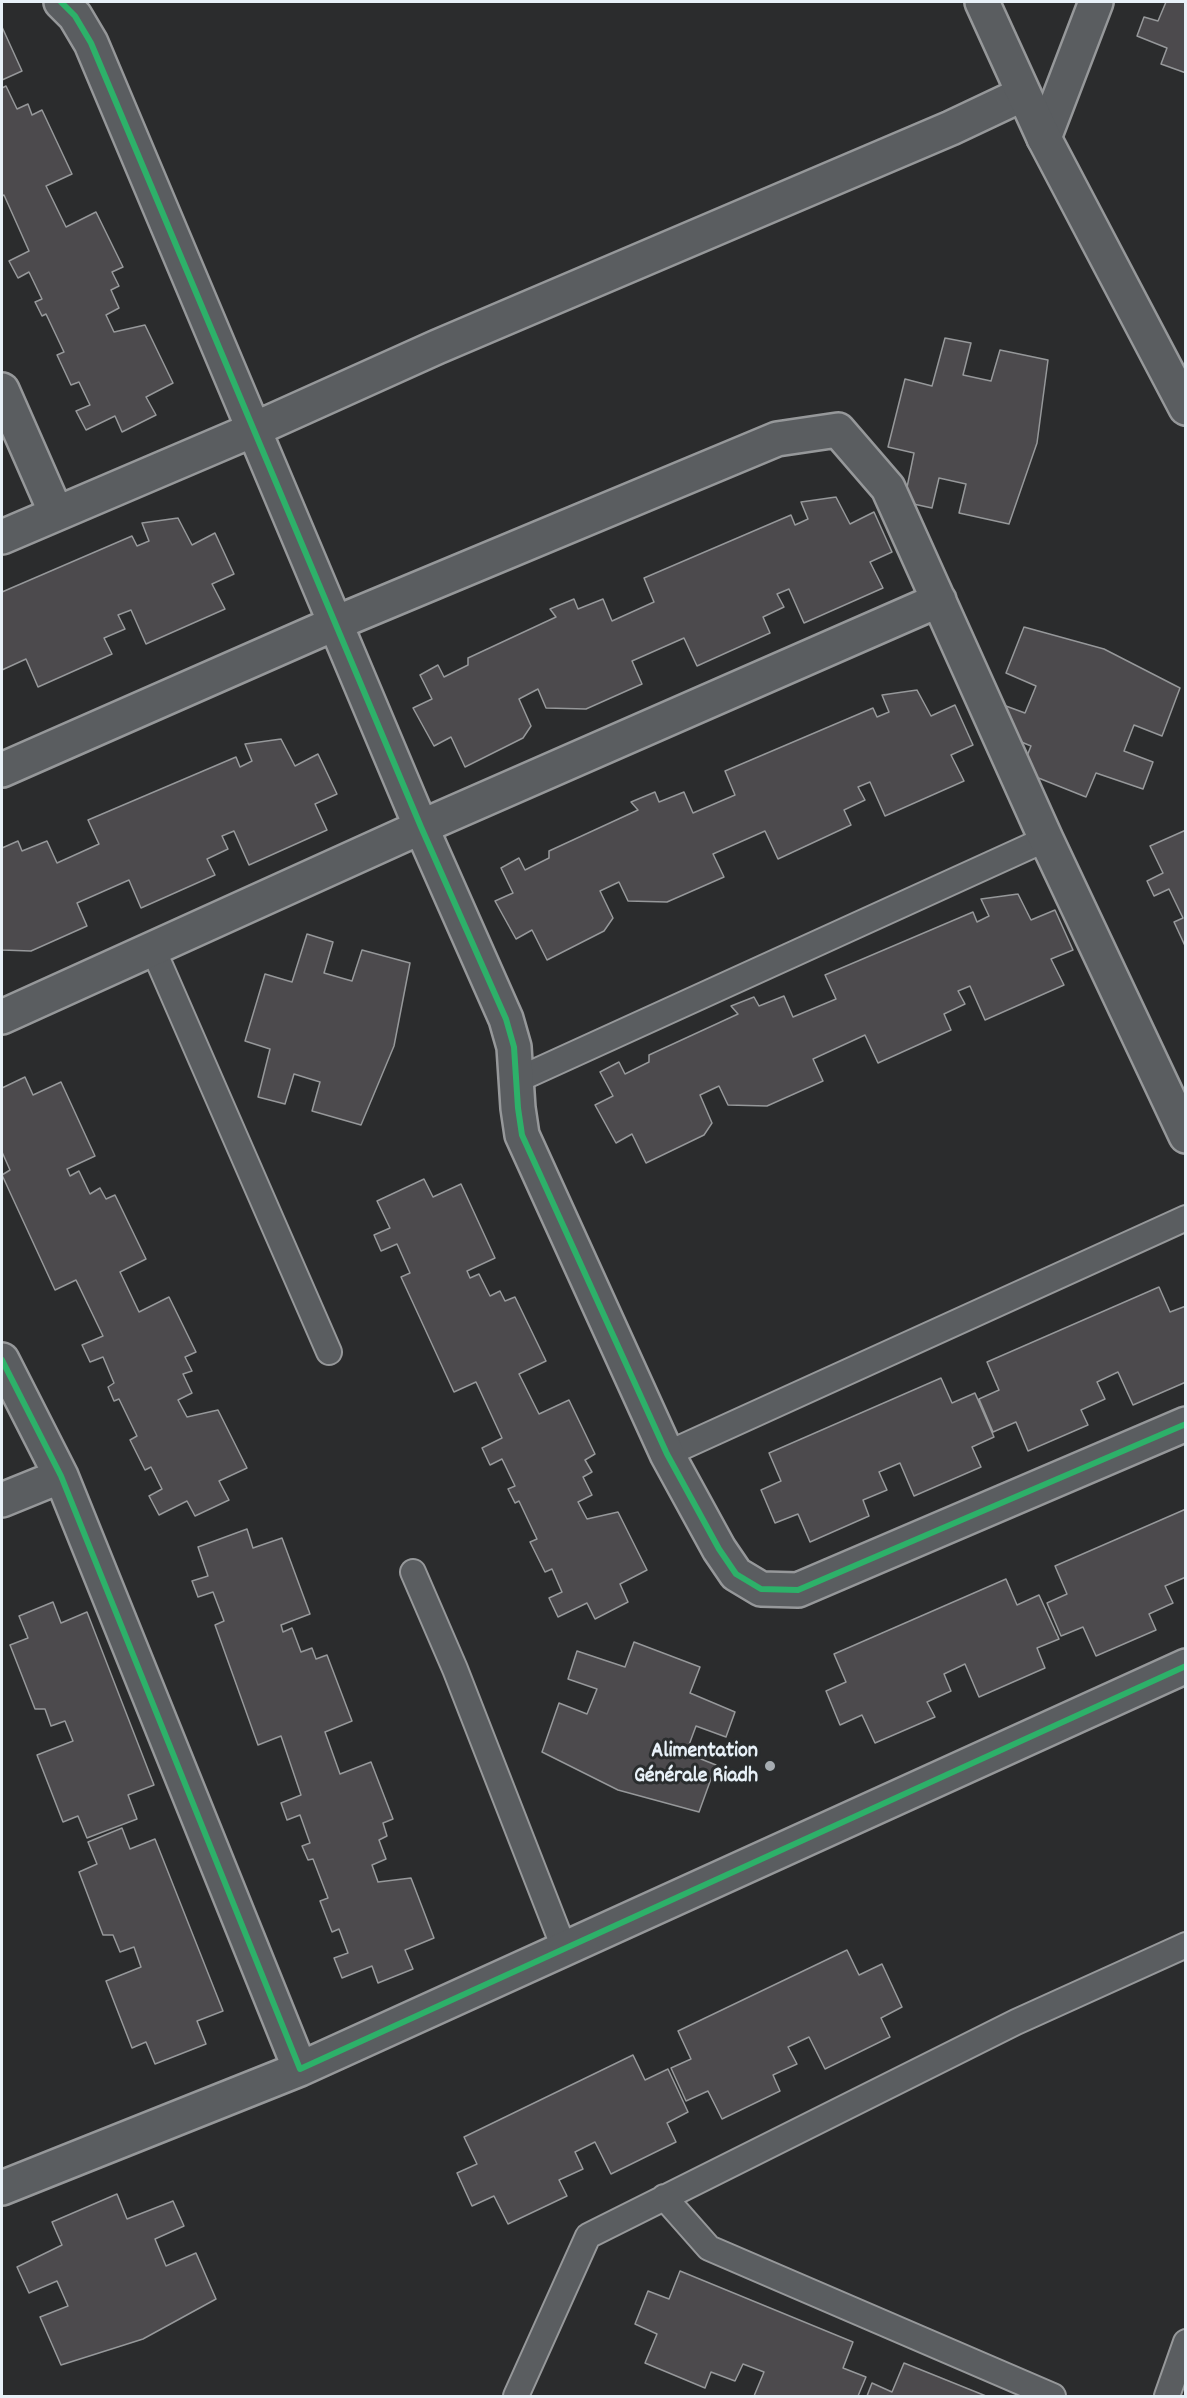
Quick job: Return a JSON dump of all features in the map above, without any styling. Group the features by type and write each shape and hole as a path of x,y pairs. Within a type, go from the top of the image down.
{"street":[{"path":"61,2 75,16 91,43 421,826 506,1019 514,1047 522,1135 667,1454 718,1549 736,1574 761,1589 798,1590 1185,1424"},
{"path":"982,2 1044,138 1185,408"},
{"path":"1044,138 1096,2"},
{"path":"2,537 255,429 437,347 951,128 1023,94"},
{"path":"2,390 56,513"},
{"path":"2,770 336,623 777,439 838,430 888,488 1046,838 1185,1136"},
{"path":"2,1017 421,826 939,600"},
{"path":"2,1360 61,1476 300,2069"},
{"path":"2,1500 61,1476"},
{"path":"2,2188 300,2069 1185,1666"}],"lane":[{"path":"517,1080 1046,838"},
{"path":"153,949 328,1352"},
{"path":"667,1454 1185,1218"},
{"path":"413,1572 455,1669 564,1948"},
{"path":"516,2397 588,2236 1016,2022 1185,1945"},
{"path":"664,2198 709,2248 1053,2397"},
{"path":"1167,2397 1185,2342"}],"building":[{"path":"1166,2 1186,2 1186,73 1161,64 1167,48 1137,36 1144,17 1158,21"},
{"path":"2,27 22,71 2,80"},
{"path":"6,86 17,109 28,104 32,115 42,110 72,174 46,186 66,227 96,212 123,267 112,272 119,286 111,290 119,308 106,315 114,332 145,325 173,383 146,397 156,415 122,432 115,416 86,430 76,411 90,405 79,382 71,385 57,355 64,352 46,314 42,316 35,302 42,299 29,272 18,278 9,261 29,251 4,195 2,196 2,88"},
{"path":"945,338 971,343 963,375 991,381 1000,350 1048,360 1037,443 1009,524 959,513 966,484 939,478 932,508 904,502 914,453 888,447 905,379 932,386"},
{"path":"836,497 850,524 874,512 892,552 870,562 883,588 804,623 789,589 777,594 784,607 763,617 770,633 697,666 684,638 632,661 642,684 586,709 546,708 538,689 519,699 531,726 523,738 465,767 451,737 434,746 413,708 432,699 420,675 438,665 444,677 468,665 468,658 556,617 550,609 574,599 578,609 603,599 612,621 654,602 644,578 791,515 795,525 808,519 801,502"},
{"path":"178,518 192,545 215,533 234,574 212,584 225,609 146,644 131,610 118,615 125,629 104,638 112,654 38,687 26,659 2,670 2,592 132,536 137,546 149,541 142,523"},
{"path":"1024,627 1104,649 1180,688 1162,736 1134,725 1124,751 1153,762 1143,789 1096,773 1086,797 1021,771 1031,746 985,727 995,702 1025,713 1036,686 1006,673"},
{"path":"917,690 931,716 955,705 973,745 951,755 964,781 885,816 870,782 858,787 865,800 844,810 851,825 778,859 765,831 713,854 724,877 667,902 628,901 619,882 600,891 613,918 604,931 547,960 532,930 516,939 495,901 513,893 501,868 519,858 525,870 549,858 549,851 638,810 631,802 655,792 659,802 684,792 693,813 735,795 725,771 873,708 877,717 889,712 882,695"},
{"path":"281,739 295,766 318,754 337,794 315,804 327,830 249,865 234,831 222,836 228,849 207,859 215,875 141,908 129,880 77,903 87,926 31,951 2,950 2,848 18,841 22,851 47,841 57,863 99,844 88,820 236,757 240,767 252,761 245,744"},
{"path":"1186,830 1186,948 1174,922 1183,918 1169,889 1154,896 1147,881 1163,873 1150,846"},
{"path":"1018,894 1031,920 1055,910 1073,950 1051,959 1064,985 985,1020 970,986 958,991 965,1004 944,1014 951,1030 878,1063 865,1035 813,1059 823,1081 767,1106 728,1105 719,1086 700,1095 712,1123 704,1135 646,1163 632,1134 616,1143 595,1105 613,1096 600,1072 619,1062 625,1074 649,1062 649,1055 738,1014 731,1006 754,997 759,1006 784,996 793,1017 836,999 825,975 973,912 977,922 989,916 981,899"},
{"path":"307,934 333,942 324,973 352,981 362,950 410,963 394,1046 361,1125 312,1111 320,1082 294,1074 285,1104 258,1097 270,1049 245,1041 265,974 292,982"},
{"path":"25,1077 33,1095 61,1082 95,1156 67,1169 70,1176 79,1171 90,1194 100,1188 106,1199 115,1195 146,1259 120,1272 139,1312 169,1297 196,1352 185,1357 192,1371 183,1374 192,1393 178,1400 187,1417 218,1410 247,1468 219,1481 229,1500 195,1516 187,1501 159,1515 149,1496 162,1489 151,1467 145,1470 130,1440 137,1436 119,1399 114,1401 108,1387 114,1383 103,1357 90,1362 82,1345 103,1336 76,1280 55,1290 2,1175 10,1170 2,1152 2,1088"},
{"path":"424,1179 433,1197 461,1184 495,1258 467,1271 470,1278 479,1274 490,1296 500,1291 505,1301 515,1297 546,1361 519,1374 539,1414 569,1400 595,1454 585,1460 592,1472 583,1477 592,1495 578,1502 587,1519 618,1512 647,1570 620,1584 628,1602 595,1619 587,1603 558,1617 549,1598 562,1592 552,1569 545,1572 530,1542 537,1539 519,1501 515,1503 508,1489 515,1486 502,1459 490,1465 482,1448 502,1438 476,1382 454,1392 401,1277 410,1273 397,1244 381,1251 374,1235 390,1228 377,1201"},
{"path":"1159,1287 1170,1312 1186,1306 1186,1382 1133,1405 1118,1372 1097,1382 1105,1399 1081,1410 1088,1425 1028,1451 1016,1422 993,1432 979,1399 999,1390 987,1362"},
{"path":"941,1378 952,1403 975,1393 994,1437 972,1447 981,1467 914,1496 900,1463 879,1472 887,1490 863,1500 869,1516 810,1542 798,1514 775,1523 761,1490 781,1481 769,1453"},
{"path":"1186,1509 1186,1577 1165,1586 1173,1603 1149,1614 1156,1630 1096,1656 1083,1627 1061,1636 1047,1603 1067,1594 1055,1566"},
{"path":"247,1529 253,1548 282,1538 310,1614 281,1625 283,1632 292,1628 301,1652 312,1648 316,1659 327,1655 352,1721 325,1732 340,1774 371,1762 393,1819 383,1823 387,1836 379,1840 386,1859 372,1865 378,1882 411,1878 434,1938 405,1950 413,1969 378,1983 372,1966 342,1978 334,1958 348,1953 339,1929 332,1932 320,1901 328,1898 313,1859 308,1860 302,1846 310,1843 300,1815 287,1820 281,1803 301,1795 281,1736 258,1745 215,1625 224,1621 213,1592 198,1597 192,1581 208,1576 198,1547"},
{"path":"1006,1579 1017,1605 1039,1595 1059,1639 1037,1648 1045,1668 979,1697 965,1664 944,1674 951,1691 927,1702 935,1717 875,1743 862,1715 840,1725 826,1691 846,1682 834,1654"},
{"path":"53,1602 61,1623 87,1612 154,1785 128,1795 137,1819 87,1838 78,1816 63,1822 37,1755 73,1741 65,1721 51,1726 45,1709 35,1709 10,1645 28,1638 19,1616"},
{"path":"634,1642 700,1667 690,1693 735,1712 726,1737 696,1726 686,1753 716,1765 699,1812 618,1790 542,1752 559,1703 587,1714 597,1689 568,1679 577,1651 625,1667"},
{"path":"122,1828 130,1849 155,1839 223,2011 197,2021 206,2044 155,2064 146,2042 132,2048 106,1981 141,1967 134,1947 120,1952 113,1935 103,1935 79,1872 97,1864 88,1842"},
{"path":"847,1950 859,1975 882,1964 902,2007 881,2018 890,2037 825,2069 809,2037 788,2047 797,2064 773,2075 780,2091 722,2119 708,2091 686,2101 671,2068 691,2059 678,2031"},
{"path":"633,2055 645,2080 668,2069 688,2112 667,2123 676,2142 611,2174 595,2142 575,2152 583,2169 559,2180 567,2196 508,2224 494,2196 472,2206 457,2173 477,2164 464,2137"},
{"path":"117,2194 127,2219 173,2201 184,2226 155,2239 166,2266 196,2253 216,2299 143,2339 61,2365 40,2317 68,2306 57,2281 29,2293 17,2267 62,2245 52,2222"},
{"path":"680,2271 853,2342 843,2368 866,2377 858,2396 754,2396 764,2372 743,2364 735,2381 711,2372 705,2388 645,2363 657,2334 635,2324 648,2291 669,2299"},
{"path":"904,2363 986,2396 867,2396 872,2383 892,2392"}],"cycle path":[{"path":"61,2 75,16 91,43 421,827 506,1019 514,1047 522,1135 667,1454 719,1549 736,1574 761,1589 798,1590 1186,1424"},
{"path":"2,1360 61,1476 300,2069 1186,1666"}],"place":[{"name":"Alimentation Générale Riadh","path":"770,1766"}]}
